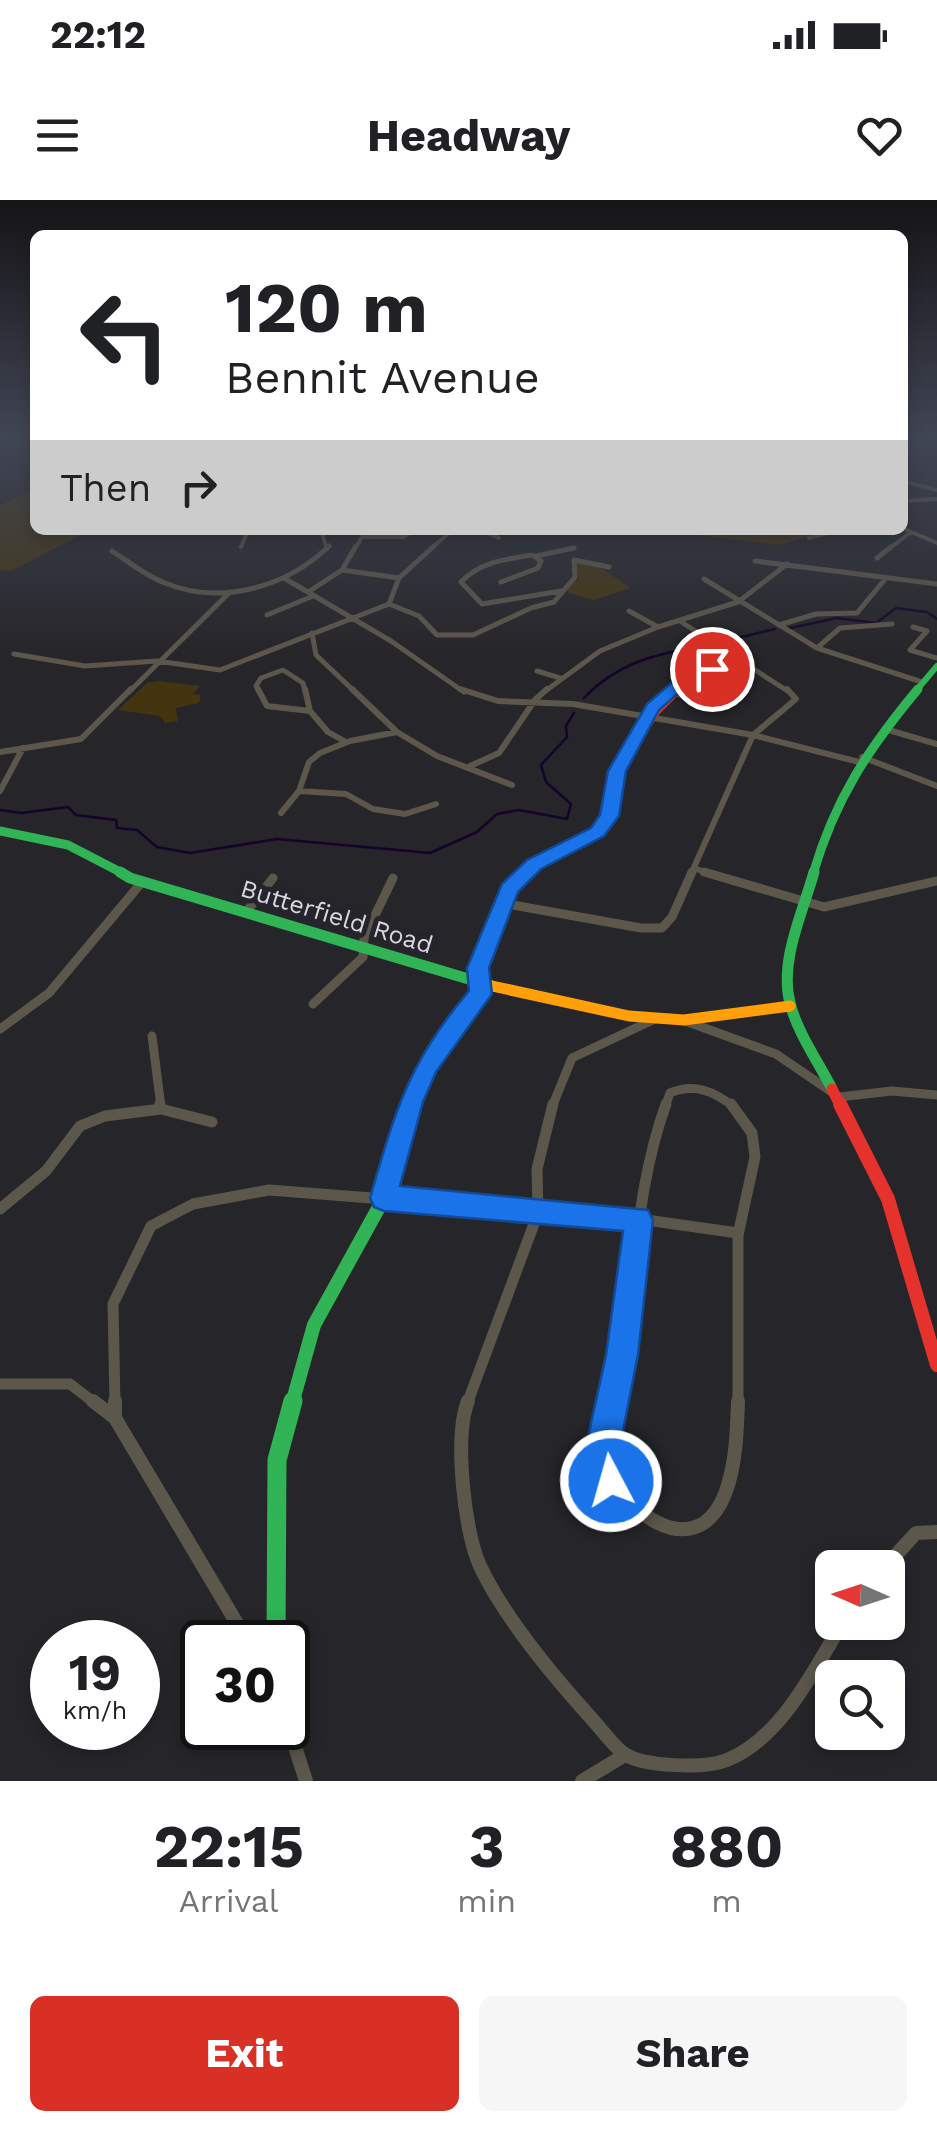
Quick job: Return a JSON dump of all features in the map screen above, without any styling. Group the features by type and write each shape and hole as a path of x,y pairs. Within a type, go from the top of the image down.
{"street":[{"path":"910,532 937,543"},
{"path":"241,547 246,535"},
{"path":"112,551 169,586 198,593 228,594 284,578 328,548 324,535"},
{"path":"267,616 310,594 342,570 362,537 406,535"},
{"path":"389,604 399,578 446,535"},
{"path":"493,535 499,538"},
{"path":"809,538 820,535"},
{"path":"876,558 906,535"},
{"path":"574,548 477,569 464,576 462,584 482,604 560,590 575,577 574,560 609,567"},
{"path":"502,582 538,568 541,562 536,556"},
{"path":"755,562 937,584"},
{"path":"470,766 499,753 535,700 600,652 658,627 738,602 786,564"},
{"path":"342,570 399,578"},
{"path":"284,578 353,617 467,694 498,701 535,700 754,734 861,760 937,786"},
{"path":"778,625 816,614 857,613 886,578"},
{"path":"704,579 817,648 922,682"},
{"path":"14,654 85,666 157,661 220,670 389,604 419,616 437,635 458,638 480,634 530,608 554,602 563,594 560,590"},
{"path":"0,752 81,738 228,594"},
{"path":"629,611 658,627"},
{"path":"502,903 640,928 662,928 672,917 754,734 796,698 786,687 680,621"},
{"path":"817,648 840,628 892,624"},
{"path":"913,627 927,631 910,650 937,662 861,760 830,822 785,989 888,1199 937,1366"},
{"path":"312,634 316,654 397,732 437,756 512,784"},
{"path":"276,1620 277,1460 314,1325 384,1198 410,1102 444,1037 481,994 478,968 502,903 509,889 534,864 597,832 609,816 617,771 648,716 669,690 696,675 740,660"},
{"path":"310,712 267,706 256,686 270,672 283,670 304,684 310,712 328,732 346,742"},
{"path":"537,671 560,678"},
{"path":"669,690 683,697 725,704 740,695"},
{"path":"885,729 937,744"},
{"path":"281,814 299,791 299,779 315,756 346,742 397,732"},
{"path":"0,791 23,748"},
{"path":"299,791 346,794 373,809 405,814 436,804"},
{"name":"Butterfield Road","path":"0,832 35,833 66,841 142,882 525,994 655,1020 790,1006"},
{"path":"696,868 824,907 937,881"},
{"path":"246,912 273,878"},
{"path":"313,1004 363,956 362,948 394,878"},
{"path":"0,1029 49,994 142,882"},
{"path":"624,1755 547,1670 479,1564 462,1483 462,1416 538,1213 537,1168 550,1114 572,1058 655,1020"},
{"path":"684,1020 776,1054 839,1098 892,1091 937,1095"},
{"path":"152,1036 160,1109"},
{"path":"686,1086 711,1090 734,1103 754,1146 738,1234 741,1345 730,1489 711,1516 680,1530 652,1524 611,1481 603,1446 622,1355 653,1134 670,1093 686,1086"},
{"path":"0,1209 46,1171 80,1126 106,1116 160,1109 212,1122"},
{"path":"115,1418 113,1304 152,1226 193,1204 269,1190 638,1220 738,1234"},
{"path":"0,1384 70,1384 115,1418 235,1620"},
{"path":"901,1550 916,1534 937,1532"},
{"path":"582,1781 624,1755 708,1766 744,1748 776,1726 831,1640"},
{"path":"296,1750 306,1781"}],"shaded area":[{"path":"0,510 30,510 30,535 80,535 11,571 0,570"},
{"path":"697,535 816,535 779,545"},
{"path":"574,560 598,566 631,588 594,600 568,593 568,587 579,578"},
{"path":"147,683 200,686 193,694 201,695 199,703 176,708 178,721 165,723 160,716 118,710"}],"waterway":[{"path":"790,628 837,618 876,623 896,608 927,612 937,619"},
{"path":"721,642 775,629"},
{"path":"584,698 624,668 670,652 704,646"},
{"path":"0,810 21,813 68,807 76,815 116,820 117,828 137,830 157,847 190,853 277,839 430,853 477,832 497,814 519,810 567,819 571,804 546,782 541,765 567,737 566,726 574,713"}],"traffic: fast":[{"path":"832,1089 790,1006 790,956 823,840 840,797 877,738 937,666"},
{"path":"0,831 52,840 84,852 130,878 492,986"},
{"path":"276,1620 277,1460 314,1325 384,1198 410,1102 426,1068 444,1037 481,993 480,981"}],"traffic: slow":[{"path":"492,986 629,1016 684,1020 790,1006"}],"traffic: jam":[{"path":"480,981 489,931 504,897 515,883 540,861 579,843 600,828 622,763 666,699 690,681 740,661"},
{"path":"832,1089 888,1199 937,1365"}],"route":[{"path":"611,1481 603,1446 622,1355 638,1220 384,1198 410,1102 426,1068 444,1037 481,994 478,968 509,889 534,864 597,832 609,816 617,771 653,707 681,682 712,669"}]}
